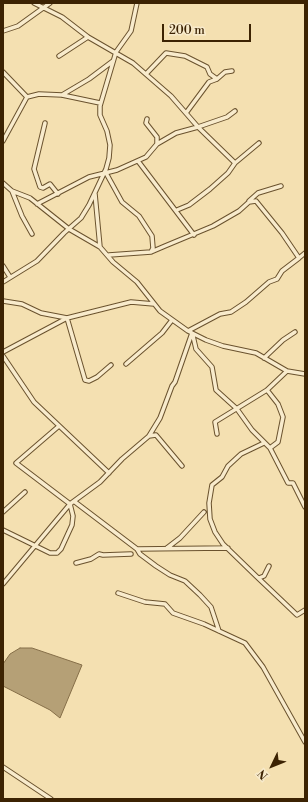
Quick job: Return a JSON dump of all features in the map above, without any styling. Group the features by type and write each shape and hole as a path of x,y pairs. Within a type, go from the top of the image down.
{"street":[{"path":"34,3 62,17 88,37 133,63 171,96 198,127 235,163"},
{"path":"3,31 18,26 50,3"},
{"path":"3,282 37,261 81,218 104,174 108,164 110,145 107,131 99,110 100,103 116,52 131,31 138,3"},
{"path":"58,56 88,37"},
{"path":"146,74 163,54 169,52 188,57 207,67 210,74 217,79"},
{"path":"62,95 89,79 113,61"},
{"path":"186,113 209,82 217,79 225,72 232,71"},
{"path":"3,72 27,97"},
{"path":"3,141 4,136 27,97 39,94 62,95 100,103"},
{"path":"37,204 89,177 104,174 138,161 150,154 157,144 176,133 227,117 235,111"},
{"path":"147,119 146,123 158,137 157,144"},
{"path":"45,123 34,169 40,187 43,188 50,184 58,194"},
{"path":"176,210 189,205 210,189 228,173 235,163 259,143"},
{"path":"138,161 194,235"},
{"path":"104,174 122,202 139,216 152,236 153,248 151,252"},
{"path":"3,183 12,191 30,198 69,229 100,247 113,262 137,282 154,304 172,320 190,332 223,346 248,351 287,371 305,374"},
{"path":"109,256 151,252 194,235 239,211 258,193 281,186"},
{"path":"12,191 32,234"},
{"path":"94,192 100,247"},
{"path":"249,202 256,201 282,233 299,258"},
{"path":"3,584 70,504 109,473 122,459 150,436 160,418 172,386 175,382 190,332 220,314 231,312 246,302 269,282 277,279 282,271 305,253"},
{"path":"3,266 10,277"},
{"path":"3,301 22,304 37,312 67,318"},
{"path":"3,352 67,318 131,302 154,304"},
{"path":"67,318 85,380 89,381 97,378 111,365"},
{"path":"126,364 162,333 172,320"},
{"path":"190,332 196,349 212,367 216,390 237,409 264,443 270,448 288,483 293,483 305,507"},
{"path":"264,358 283,340 295,332"},
{"path":"3,356 27,392 59,426 109,473"},
{"path":"217,434 215,422 267,390 287,371"},
{"path":"267,390 278,404 282,417 278,442 270,448"},
{"path":"3,530 53,554 61,549 72,525 73,516 70,504 16,464 59,426"},
{"path":"150,436 156,435 182,466"},
{"path":"264,443 241,454 228,466 222,477 210,488 210,519 215,532 228,548 297,615 305,610"},
{"path":"3,512 25,492"},
{"path":"74,502 137,549 140,554 164,572 185,581 193,588 210,607 219,630"},
{"path":"167,548 180,538 204,512"},
{"path":"137,549 228,548"},
{"path":"76,563 91,559 99,554 131,554"},
{"path":"259,578 264,576 270,566"},
{"path":"118,593 145,602 165,604 175,614 219,630 245,643 254,653 305,742"},
{"path":"3,767 51,799"}],"shaded area":[{"path":"20,648 32,648 82,665 60,718 50,710 3,686 3,664 10,654"}]}
